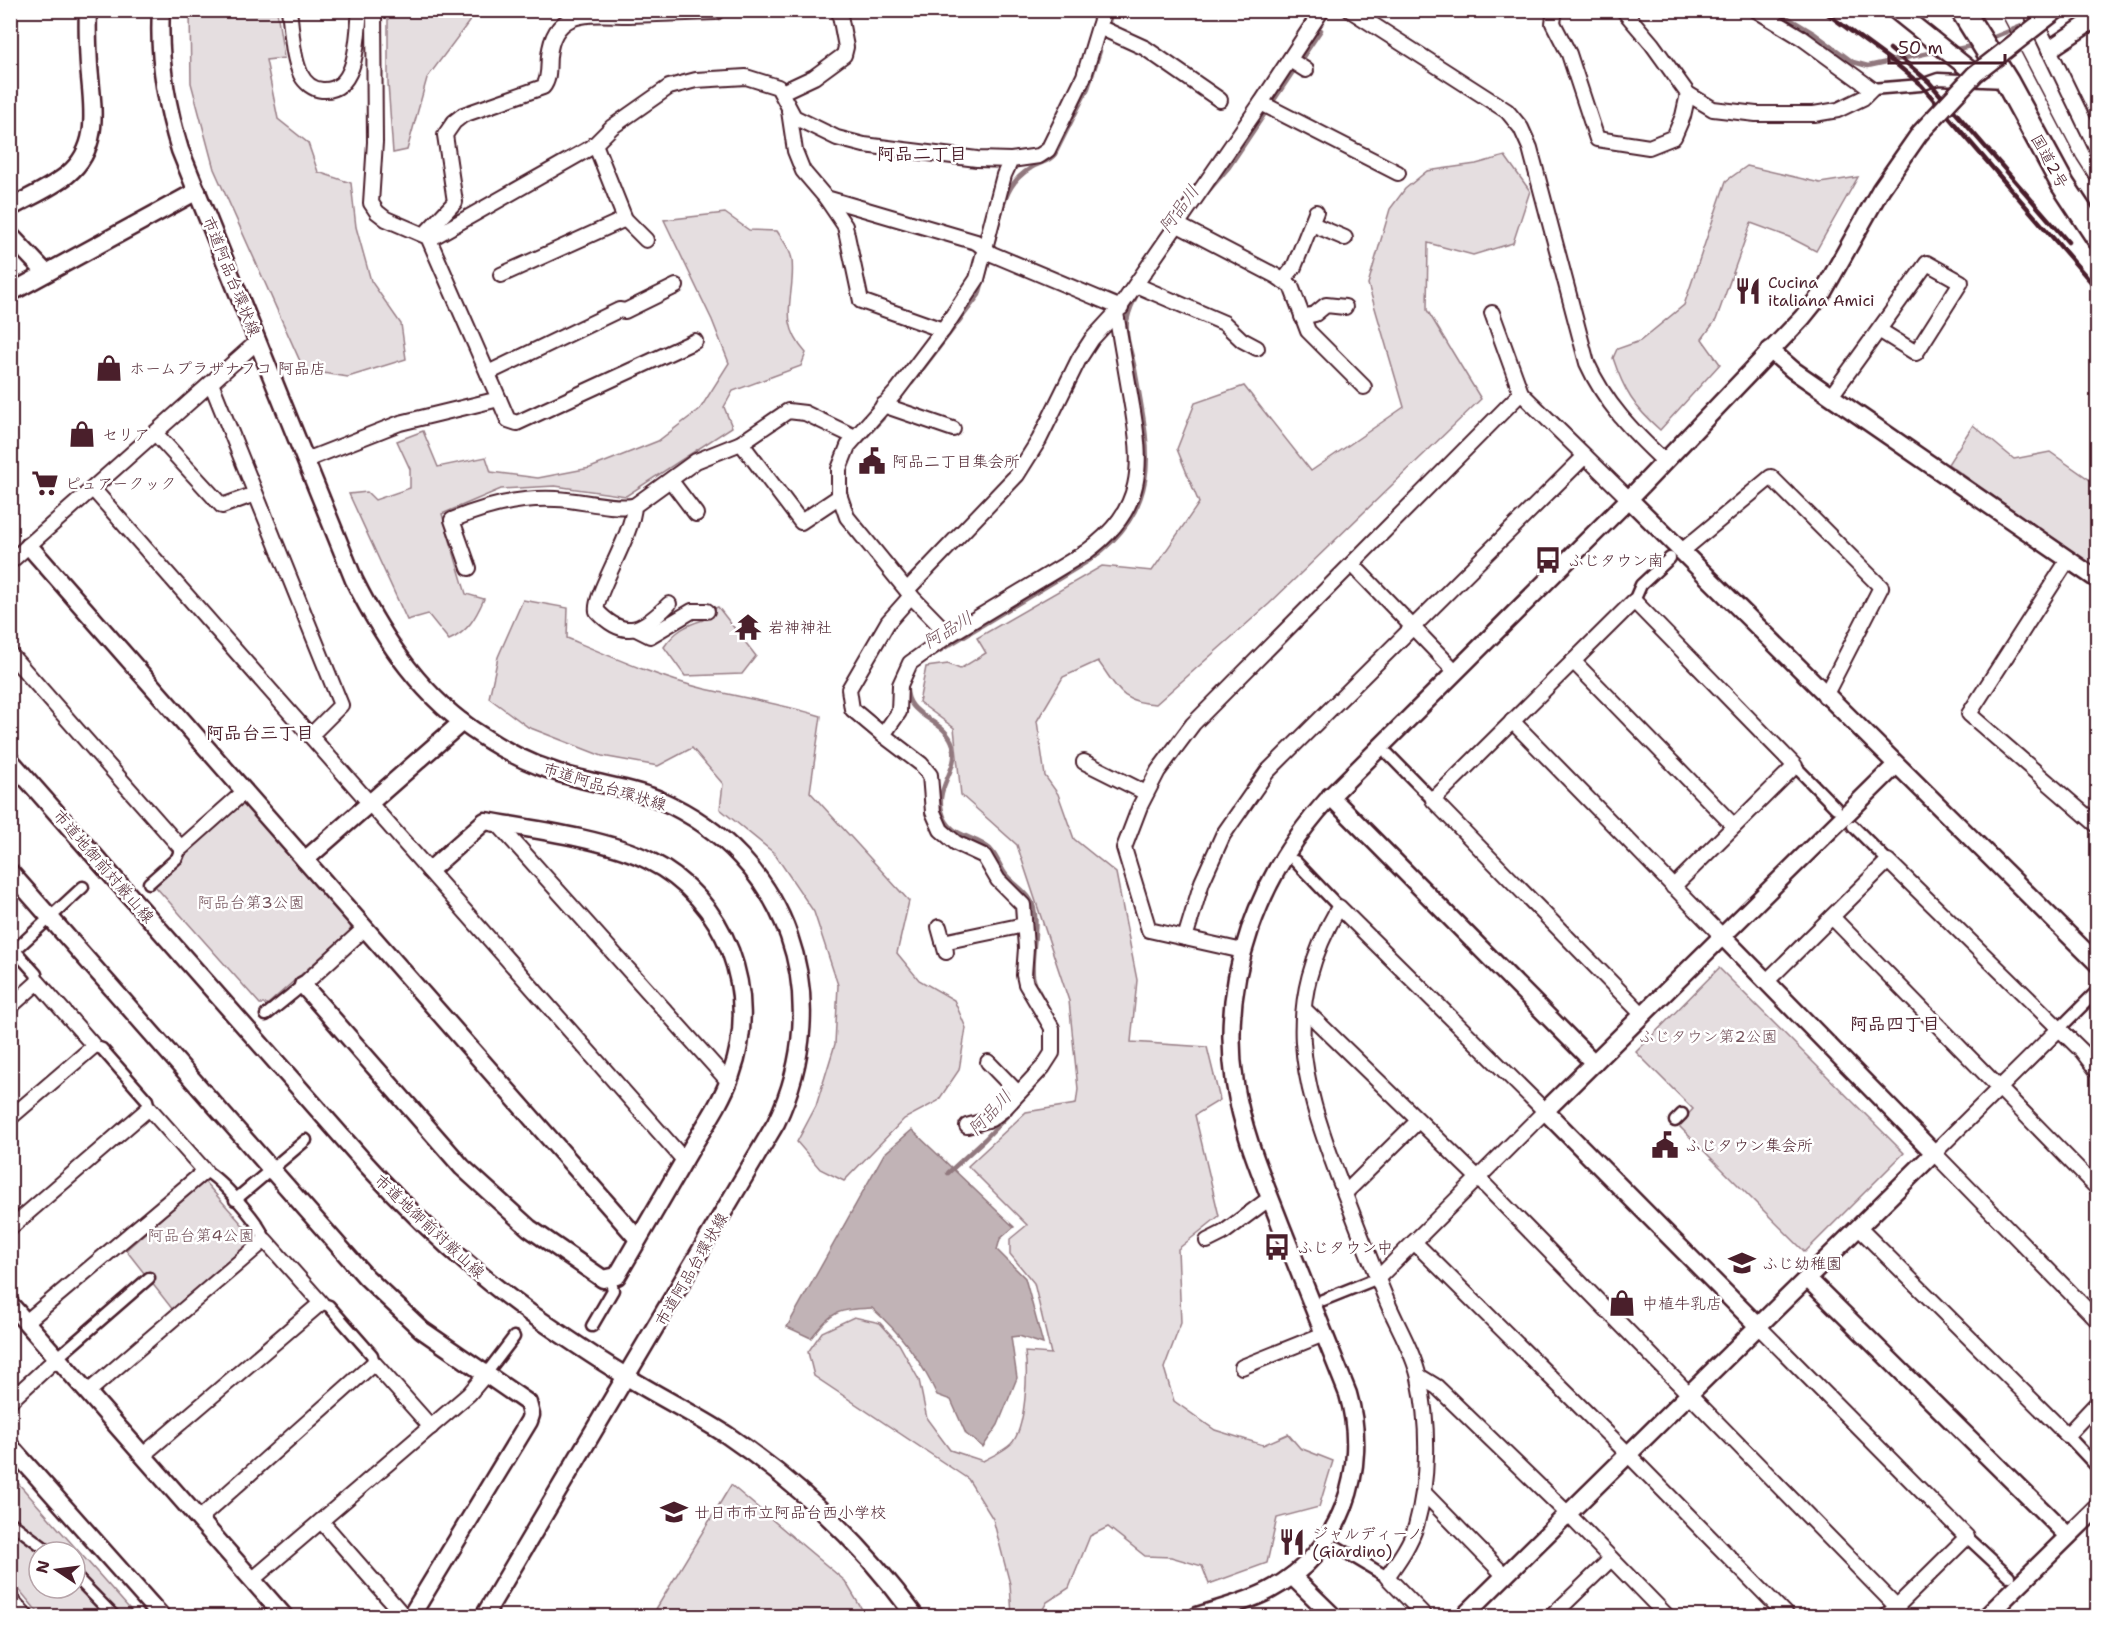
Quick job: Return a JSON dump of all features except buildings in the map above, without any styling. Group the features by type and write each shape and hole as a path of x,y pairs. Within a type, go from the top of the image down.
{"highway":[{"name":"国道2号","path":"1962,10 2007,82 2063,185 2097,238"},
{"name":"国道2号","path":"1977,10 2007,82"}],"street":[{"path":"10,208 68,174 77,165 90,143 94,118 88,51 88,10"},
{"name":"市道阿品台環状線","path":"161,10 161,52 167,102 180,150 354,580 372,615 415,678 462,722 499,747 538,766 657,799 698,820 716,833 749,865 775,903 785,924 798,967 802,1001 802,1035 799,1058 786,1102 628,1377 484,1617"},
{"path":"289,10 300,74 309,85 321,90 335,88 350,74 360,10"},
{"path":"374,10 375,141 371,203 386,219 427,236 508,420 517,423 695,341"},
{"path":"782,92 814,77 844,55 846,46 839,10"},
{"path":"789,111 800,121 850,142 977,159 1011,160 1039,156 1048,150 1081,84 1104,29 1104,10"},
{"path":"967,1126 991,1119 1048,1060 1054,1044 1052,1028 1025,979 1023,905 998,880 984,856 956,843 941,830 933,812 932,782 926,769 852,709 849,689 888,622 909,593 1017,475 1039,440 1079,359 1092,339 1118,311 1267,107 1322,10"},
{"path":"1350,10 1499,104 1521,128 1530,148 1587,363 1600,390 1618,415 1664,461"},
{"path":"1555,10 1553,23 1569,54 1597,139 1649,147 1674,136 1683,116 1688,94"},
{"path":"1623,10 1688,94 1713,109 1756,114 1814,114 1838,110 1863,98 1872,89"},
{"path":"1756,10 1802,38 1872,89 1921,86 1938,79 2007,82"},
{"path":"1895,10 1975,74"},
{"path":"2030,10 2097,151"},
{"path":"1197,1617 1268,1591 1292,1576 1317,1552 1335,1526 1348,1498 1355,1467 1354,1415 1246,1133 1235,1082 1233,1004 1243,951 1258,904 1278,866 1296,837 1330,796 1629,499 1823,292 1887,179 1920,133 1975,74 2057,10"},
{"path":"427,236 455,202 445,135 454,122 463,116 543,87 547,79 554,34 561,24 572,17 628,13 716,12"},
{"path":"2049,49 2097,16"},
{"path":"1104,29 1145,48 1220,100"},
{"path":"1292,62 1306,70"},
{"path":"427,236 595,144 612,127 657,94 682,82 746,77 773,85 782,92 789,111 795,151 803,171 826,198 845,226 861,301 943,330"},
{"path":"1267,107 1398,173"},
{"path":"595,144 625,219 646,240"},
{"path":"949,635 909,593 855,527 840,496 839,469 855,437 889,407 976,279 989,251 998,193 1011,160"},
{"path":"10,293 197,191"},
{"path":"826,198 965,239 1118,311"},
{"path":"1283,281 1294,267 1314,218 1345,238"},
{"path":"501,275 625,219"},
{"path":"1181,227 1291,286 1308,332 1364,387"},
{"path":"10,235 46,273"},
{"path":"1831,396 1927,262 1961,282 1916,353 1879,330"},
{"path":"1136,285 1224,323 1240,339 1257,348"},
{"path":"488,373 619,310 625,311 676,286"},
{"path":"1302,317 1315,314 1326,305 1345,307"},
{"path":"883,735 899,711 900,685 910,663 949,635 1086,552 1108,534 1125,511 1133,493 1140,456 1118,311"},
{"path":"1492,313 1521,393 1629,499 1676,555 1825,696 2097,964"},
{"path":"10,562 258,341"},
{"path":"1770,350 1793,370 2097,580"},
{"path":"211,383 341,705 311,735"},
{"path":"1243,951 1149,930 1125,859 1124,848 1146,793 1158,771 1193,724 1521,393"},
{"path":"306,460 400,423 499,399"},
{"path":"889,407 953,429"},
{"path":"469,568 452,520 486,506 550,499 593,506 634,506 696,461 741,443 781,415 797,410 855,437"},
{"path":"155,433 222,506 255,494"},
{"path":"741,443 801,522 840,496"},
{"path":"1185,938 1212,858 1251,792 1285,754 1412,626 1585,456"},
{"path":"1433,800 1634,601 1641,585 1771,477 1881,587 1825,696"},
{"path":"671,481 696,514"},
{"path":"93,489 684,1160"},
{"path":"634,506 633,518 623,545 595,606 601,616 629,631 638,630 650,624 669,604"},
{"path":"29,546 638,1239"},
{"path":"2068,560 1969,714 2097,826"},
{"path":"1352,564 1455,671"},
{"path":"1634,601 1836,808"},
{"path":"638,630 650,636 692,611 707,611"},
{"path":"10,654 181,848"},
{"path":"1573,661 1734,826"},
{"path":"305,860 462,722"},
{"path":"1512,722 2097,1321"},
{"path":"1388,754 1643,1015"},
{"name":"市道地御前対厳山線","path":"10,760 404,1204 457,1255 507,1296 628,1377 703,1419 780,1474 849,1539 915,1617"},
{"path":"1084,762 1146,793"},
{"path":"1673,887 1795,766"},
{"path":"1323,1300 1378,1278 1895,766"},
{"path":"150,883 177,858 181,848 245,792"},
{"path":"1330,796 1593,1063"},
{"path":"303,985 462,1167 530,1228 603,1280 617,1276 729,1082 742,1036 742,993 732,952 712,914 698,897 666,870 628,851 485,821 430,870"},
{"path":"497,823 729,1082"},
{"path":"1853,826 2082,1051 2097,1072"},
{"path":"1295,861 2009,1576"},
{"path":"1766,982 1888,861"},
{"path":"10,872 383,1296 422,1330 528,1403 531,1415 411,1617"},
{"path":"83,887 13,948 36,974 38,982 94,1046 102,1049 147,1100 149,1108 205,1171 212,1174 235,1200 263,1232 266,1240 321,1303 329,1306 372,1355 374,1363 431,1427"},
{"path":"1339,907 1314,962 1304,1009 1303,1052 1310,1097 1378,1278 1419,1376 1425,1438 1424,1493 1416,1527 1405,1550 1387,1577"},
{"path":"1832,917 2097,1189"},
{"path":"939,927 945,947 1024,925"},
{"path":"266,1015 303,985 365,928"},
{"path":"10,1007 38,982"},
{"path":"1464,1617 2097,990"},
{"path":"1304,1009 1417,1122 1478,1178 1689,1394 1892,1612 1968,1537"},
{"path":"10,1118 94,1046"},
{"path":"988,1062 1018,1093"},
{"path":"10,1228 149,1108"},
{"path":"1345,1192 1417,1122"},
{"path":"235,1200 306,1140"},
{"path":"26,1322 205,1171"},
{"path":"1207,1241 1223,1233 1270,1198"},
{"path":"1858,1227 2067,1435 2097,1468"},
{"path":"88,1392 266,1240"},
{"path":"1414,1242 1628,1454 1787,1617"},
{"path":"10,1401 148,1278"},
{"path":"592,1326 613,1290 610,1278"},
{"path":"1807,1278 2068,1536"},
{"path":"143,1455 321,1303"},
{"path":"10,1304 284,1617"},
{"path":"1242,1366 1324,1334"},
{"path":"252,1580 473,1390 514,1337"},
{"path":"199,1519 374,1363"},
{"path":"1419,1376 1437,1388 1568,1514 1667,1617"},
{"path":"2067,1435 2097,1402"},
{"path":"10,1446 161,1617"},
{"path":"1424,1493 1505,1576"},
{"path":"1987,1617 2097,1507"},
{"path":"321,1521 404,1617"},
{"path":"10,1522 34,1540"},
{"path":"1337,1547 1387,1577 1425,1617"},
{"path":"1552,1617 1611,1559"},
{"path":"1292,1576 1333,1617"},
{"path":"87,1588 114,1616"},
{"path":"10,1596 28,1617"}],"green space":[{"path":"190,11 277,11 284,58 266,60 278,119 308,143 318,172 351,183 356,227 371,281 401,324 406,359 348,377 304,370 214,169 191,83"},
{"path":"388,11 477,11 427,78 407,150 393,153 388,83"},
{"path":"1505,156 1530,191 1513,243 1473,255 1428,243 1427,310 1481,399 1269,604 1156,704 1144,703 1127,697 1115,686 1098,661 1063,677 1037,721 1045,776 1058,794 1074,839 1116,873 1137,980 1131,1042 1207,1047 1220,1100 1195,1115 1219,1216 1178,1249 1181,1323 1164,1368 1174,1401 1215,1430 1263,1445 1288,1434 1300,1448 1333,1461 1319,1507 1277,1518 1267,1563 1209,1584 1202,1566 1171,1557 1145,1556 1108,1527 1090,1536 1069,1588 1047,1602 1039,1616 1012,1616 1010,1584 993,1519 968,1479 814,1376 808,1352 822,1332 854,1317 880,1323 899,1344 919,1380 927,1419 950,1450 983,1461 1008,1447 1016,1437 1025,1400 1025,1352 1051,1354 1034,1283 1010,1254 1010,1239 1027,1225 968,1166 1026,1112 1076,1104 1078,1089 1069,1001 1017,845 961,795 954,728 919,702 926,667 948,664 960,669 986,653 977,638 1102,566 1152,571 1199,503 1177,449 1195,403 1244,386 1311,471 1404,407 1368,284 1390,209 1405,189 1427,171 1476,164"},
{"path":"1747,166 1820,183 1858,177 1816,251 1789,237 1751,223 1716,320 1702,339 1720,364 1660,430 1643,414 1631,398 1613,358 1617,349 1640,341 1684,305 1726,181"},
{"path":"725,213 749,230 777,231 788,249 793,273 789,318 797,341 806,353 801,366 733,391 724,407 732,427 626,496 555,486 501,489 442,514 466,594 484,599 471,623 456,637 449,640 428,614 407,620 349,494 367,492 375,500 410,488 410,469 397,441 423,431 438,467 486,457 491,472 538,478 590,468 658,441 700,409 729,363 712,320 664,220"},
{"path":"1973,425 2014,459 2050,452 2097,485 2097,569 1948,464"},
{"path":"523,600 568,608 567,638 635,666 705,689 821,716 810,792 909,901 897,953 919,980 954,1000 966,1028 959,1070 938,1101 904,1119 844,1181 820,1169 797,1142 816,1106 835,1044 838,985 814,912 774,853 720,809 723,784 692,748 658,766 602,756 528,727 489,698 498,657"},
{"path":"718,607 756,656 742,674 685,676 664,647 681,630 703,620 707,611"},
{"name":"阿品台第3公園","path":"240,805 246,806 351,925 350,931 268,1004 260,1004 155,886 156,879"},
{"name":"ふじタウン第2公園","path":"1719,968 1904,1153 1805,1252 1678,1125 1693,1109 1636,1052"},
{"name":"阿品台第4公園","path":"204,1181 255,1239 173,1310 126,1250"},
{"path":"10,1474 69,1540 27,1540 27,1599 11,1580"},
{"path":"731,1485 845,1581 866,1616 669,1616 656,1609"},
{"path":"87,1561 136,1616 41,1616 28,1600 87,1600"}],"shaded area":[{"path":"912,1130 1014,1227 1000,1239 997,1250 1025,1278 1043,1344 1019,1336 1011,1337 1017,1378 998,1425 983,1447 966,1434 951,1400 937,1395 909,1348 872,1308 837,1313 825,1322 811,1338 787,1327 884,1154"}],"waterway":[{"path":"1109,22 1112,10"},
{"name":"阿品川","path":"1775,10 1815,34 1853,62 1868,66 1938,51"},
{"path":"1989,39 2029,23"},
{"name":"阿品川","path":"1204,196 1229,167 1321,30"},
{"path":"1952,50 1976,45"},
{"path":"994,240 1005,199 1015,182 1022,174 1055,154 1088,88 1100,51"},
{"name":"阿品川","path":"931,656 1090,560 1114,539 1131,518 1141,497 1146,474 1147,450 1127,321 1142,286 1181,230"},
{"path":"912,383 979,295 989,260"},
{"path":"861,442 883,418"},
{"name":"阿品川","path":"907,683 907,695 911,704 942,729 949,736 953,745 953,762 944,785 941,802 945,820 956,831 990,849 1005,873 1030,899 1035,916 1033,976 1053,1017"},
{"name":"阿品川","path":"1058,1027 1058,1051"},
{"name":"阿品川","path":"948,1173 1011,1112"}],"tram line":[{"path":"1999,10 2077,159 2098,192"}],"railway":[{"path":"1822,10 1921,85 2098,290"},
{"path":"1890,49 1929,82 2068,242"}],"place":[{"name":"Cucina italiana Amici","path":"1748,291"},
{"name":"ホームプラザナフコ 阿品店","path":"109,368"},
{"name":"セリア","path":"82,434"},
{"name":"阿品二丁目集会所","path":"872,461"},
{"name":"ピュアークック","path":"45,483"},
{"name":"ふじタウン南","path":"1548,560"},
{"name":"岩神神社","path":"748,627"},
{"name":"ふじタウン集会所","path":"1665,1145"},
{"name":"ふじタウン中","path":"1277,1247"},
{"name":"ふじ幼稚園","path":"1742,1263"},
{"name":"中植牛乳店","path":"1622,1303"},
{"name":"廿日市市立阿品台西小学校","path":"674,1512"},
{"name":"ジャルディーノ (Giardino)","path":"1292,1542"}],"district":[{"name":"阿品二丁目","path":"922,154"},
{"name":"阿品台三丁目","path":"260,733"},
{"name":"阿品四丁目","path":"1895,1024"}]}
